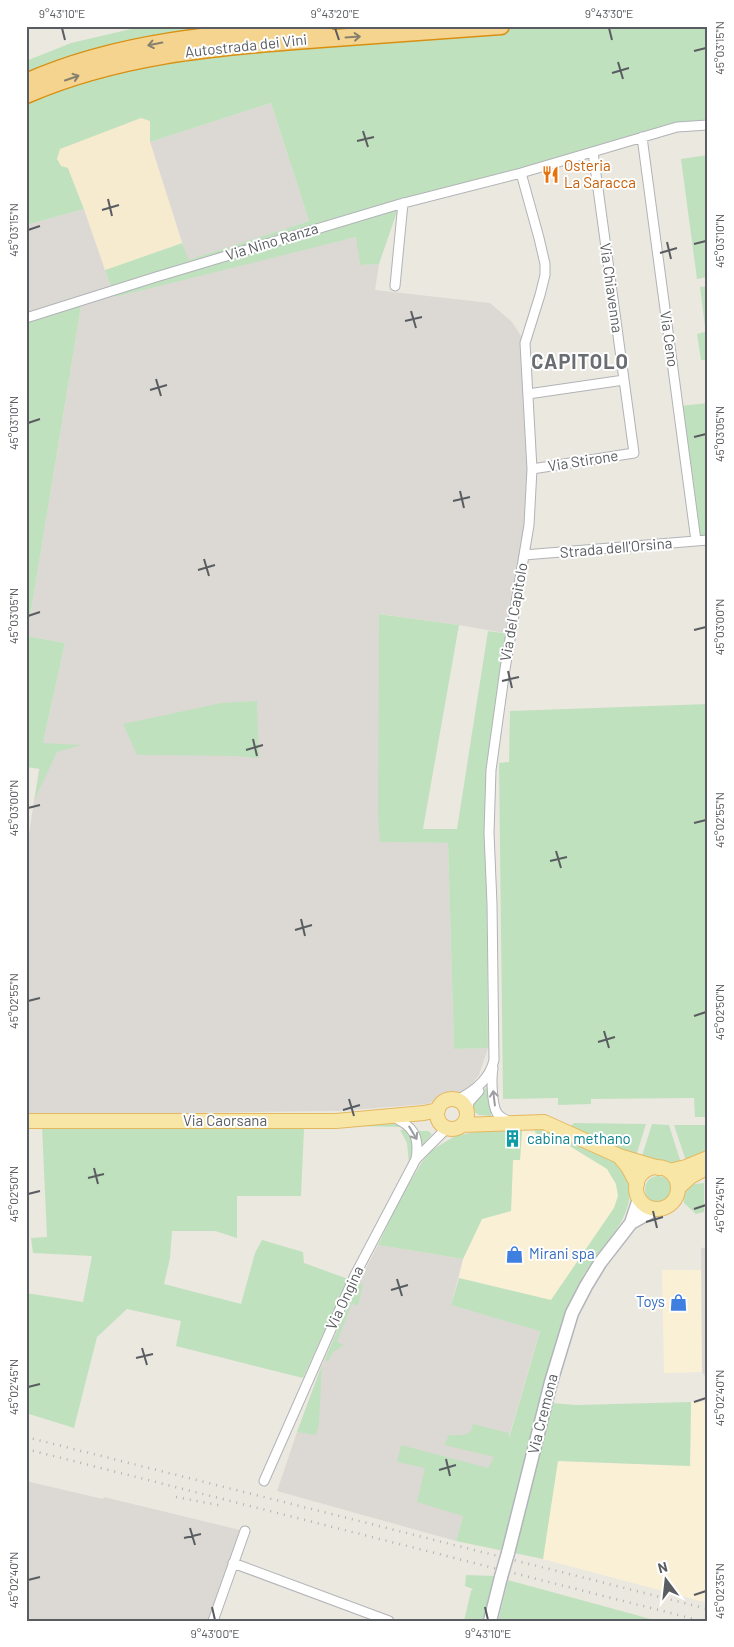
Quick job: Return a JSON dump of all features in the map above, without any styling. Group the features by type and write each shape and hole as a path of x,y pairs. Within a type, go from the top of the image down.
{"highway":[{"name":"Autostrada dei Vini","path":"26,82 72,64 159,43 256,31 325,26"},
{"name":"Autostrada dei Vini","path":"26,95 76,76 162,55 257,44 501,26"}],"main road":[{"name":"Via Caorsana","path":"26,1121 336,1121 424,1114 438,1110 443,1102 447,1100 457,1100"},
{"path":"438,1110 439,1121 444,1126 454,1129 465,1117 465,1106 457,1100"},
{"path":"424,1114 434,1116 444,1126"},
{"path":"465,1117 506,1123 544,1122 619,1156 664,1169 674,1176 678,1188 675,1200 664,1208 650,1208 639,1199 637,1184 628,1167 619,1156"},
{"path":"637,1184 643,1173 653,1168 686,1167 708,1158"},
{"path":"678,1188 690,1177 708,1167"},
{"path":"631,1223 639,1199"},
{"path":"631,1223 656,1209"},
{"name":"Via Cremona","path":"490,1621 551,1382 572,1313 600,1263 631,1223"}],"street":[{"name":"Via Nino Ranza","path":"26,318 403,203 521,173 678,127 708,126"},
{"name":"Via Ceno","path":"642,137 696,541"},
{"name":"Via Chiavenna","path":"593,152 634,453"},
{"name":"Via del Capitolo","path":"506,1123 497,1113 491,1071 492,914 489,833 491,770 505,669 529,524 532,469 524,342 545,275 545,264 521,173"},
{"path":"395,286 403,203"},
{"path":"528,394 624,380"},
{"name":"Via Stirone","path":"532,469 634,453"},
{"name":"Strada dell'Orsina","path":"524,555 708,540"},
{"path":"457,1100 470,1093 491,1071"},
{"path":"465,1117 469,1102 491,1071"},
{"path":"393,1116 405,1122 413,1131 417,1139 416,1158"},
{"name":"Via Ongina","path":"264,1481 355,1275 416,1158 444,1126"},
{"path":"213,1621 245,1531"},
{"path":"233,1563 389,1621"}],"shaded area":[{"path":"271,103 309,221 188,261 150,142"},
{"path":"84,209 115,297 258,259 357,237 360,265 379,264 375,290 490,303 512,322 525,342 529,523 510,634 380,614 380,842 448,843 454,1049 488,1048 479,1075 471,1085 462,1091 427,1104 338,1111 26,1115 26,853 43,743 65,643 27,636 81,306 26,320 26,225"},
{"path":"522,1131 535,1132 543,1140 560,1140 607,1169 616,1184 618,1196 614,1208 551,1300 459,1278 463,1259 482,1219 511,1211 513,1160 520,1160"},
{"path":"378,1245 463,1259 451,1305 540,1330 487,1512 463,1516 456,1541 277,1491 322,1365 358,1283"},
{"path":"708,1247 708,1380 702,1372 701,1248"},
{"path":"662,1270 701,1270 702,1372 664,1373"},
{"path":"691,1402 708,1402 708,1603 543,1559 557,1461 690,1466"},
{"path":"26,1481 103,1499 104,1497 240,1530 208,1621 26,1621"}],"green space":[{"path":"144,26 708,26 708,127 677,127 400,203 379,264 360,265 356,237 115,297 105,270 182,243 189,260 309,221 271,103 150,142 150,121 68,168 84,209 26,225 26,61 71,43"},
{"path":"708,155 708,277 697,279 681,159"},
{"path":"708,286 708,327 705,327 700,287"},
{"path":"81,306 27,636 65,643 43,743 82,745 57,752 34,801 40,769 26,767 26,320"},
{"path":"708,331 708,360 701,360 697,334"},
{"path":"708,403 708,540 696,541 680,406"},
{"path":"379,614 459,625 423,829 457,829 488,631 510,634 486,829 488,1048 454,1049 448,843 380,842 378,816"},
{"path":"257,701 259,758 137,755 123,724 221,703"},
{"path":"708,704 708,1117 695,1117 694,1098 591,1099 591,1104 558,1105 558,1098 503,1099 499,763 509,762 510,711"},
{"path":"491,1082 491,1116 479,1115 471,1110 472,1103"},
{"path":"399,1123 405,1127 343,1126"},
{"path":"574,1123 646,1124 636,1156 570,1127"},
{"path":"652,1124 669,1125 681,1163 661,1164 641,1159"},
{"path":"674,1125 708,1125 708,1153 686,1161"},
{"path":"42,1127 304,1129 301,1196 237,1196 237,1238 215,1231 172,1231 170,1258 164,1284 241,1304 255,1253 262,1240 303,1252 304,1263 348,1279 303,1378 176,1346 181,1321 127,1309 97,1337 74,1428 26,1413 26,1293 83,1302 92,1256 33,1253 31,1238 47,1237"},
{"path":"535,1128 544,1129 610,1158 622,1167 620,1169 627,1181 630,1195 625,1215 620,1224 589,1267 575,1291 557,1338 539,1402 576,1405 691,1402 690,1466 558,1461 543,1559 456,1541 463,1516 417,1502 425,1468 397,1462 401,1445 488,1468 494,1457 444,1445 449,1435 464,1435 471,1431 473,1424 509,1433 509,1438 540,1331 451,1305 459,1278 551,1300 614,1208 618,1196 616,1184 607,1169 560,1140 543,1140 535,1132"},
{"path":"400,1130 408,1130 412,1138 413,1151 409,1163 407,1143"},
{"path":"417,1131 428,1131 432,1134 421,1147"},
{"path":"480,1131 522,1131 520,1160 513,1160 511,1211 482,1219 463,1259 378,1245 399,1200 422,1162 432,1150 455,1136"},
{"path":"658,1176 667,1180 671,1189 667,1198 658,1202 649,1198 645,1189 649,1180"},
{"path":"689,1182 696,1184 704,1183 704,1212 696,1214 684,1203 682,1190"},
{"path":"358,1283 363,1284 358,1306 352,1303 337,1342 344,1345 333,1352 328,1362 325,1359"},
{"path":"322,1365 319,1424 316,1435 297,1432"},
{"path":"466,1575 496,1576 485,1621 464,1621 473,1589 465,1586"},
{"path":"508,1580 647,1618 657,1621 498,1621"}],"sand":[{"path":"141,118 150,121 150,142 182,243 105,270 68,168 61,166 57,159 60,149"}],"railway":[{"path":"26,1437 708,1609"},
{"path":"26,1449 702,1621"},
{"path":"176,1497 223,1506"}],"place":[{"name":"Osteria La Saracca","path":"550,175"},
{"name":"cabina methano","path":"513,1139"},
{"name":"Mirani spa","path":"515,1254"},
{"name":"Toys","path":"679,1302"}],"district":[{"name":"CAPITOLO","path":"580,362"}]}
